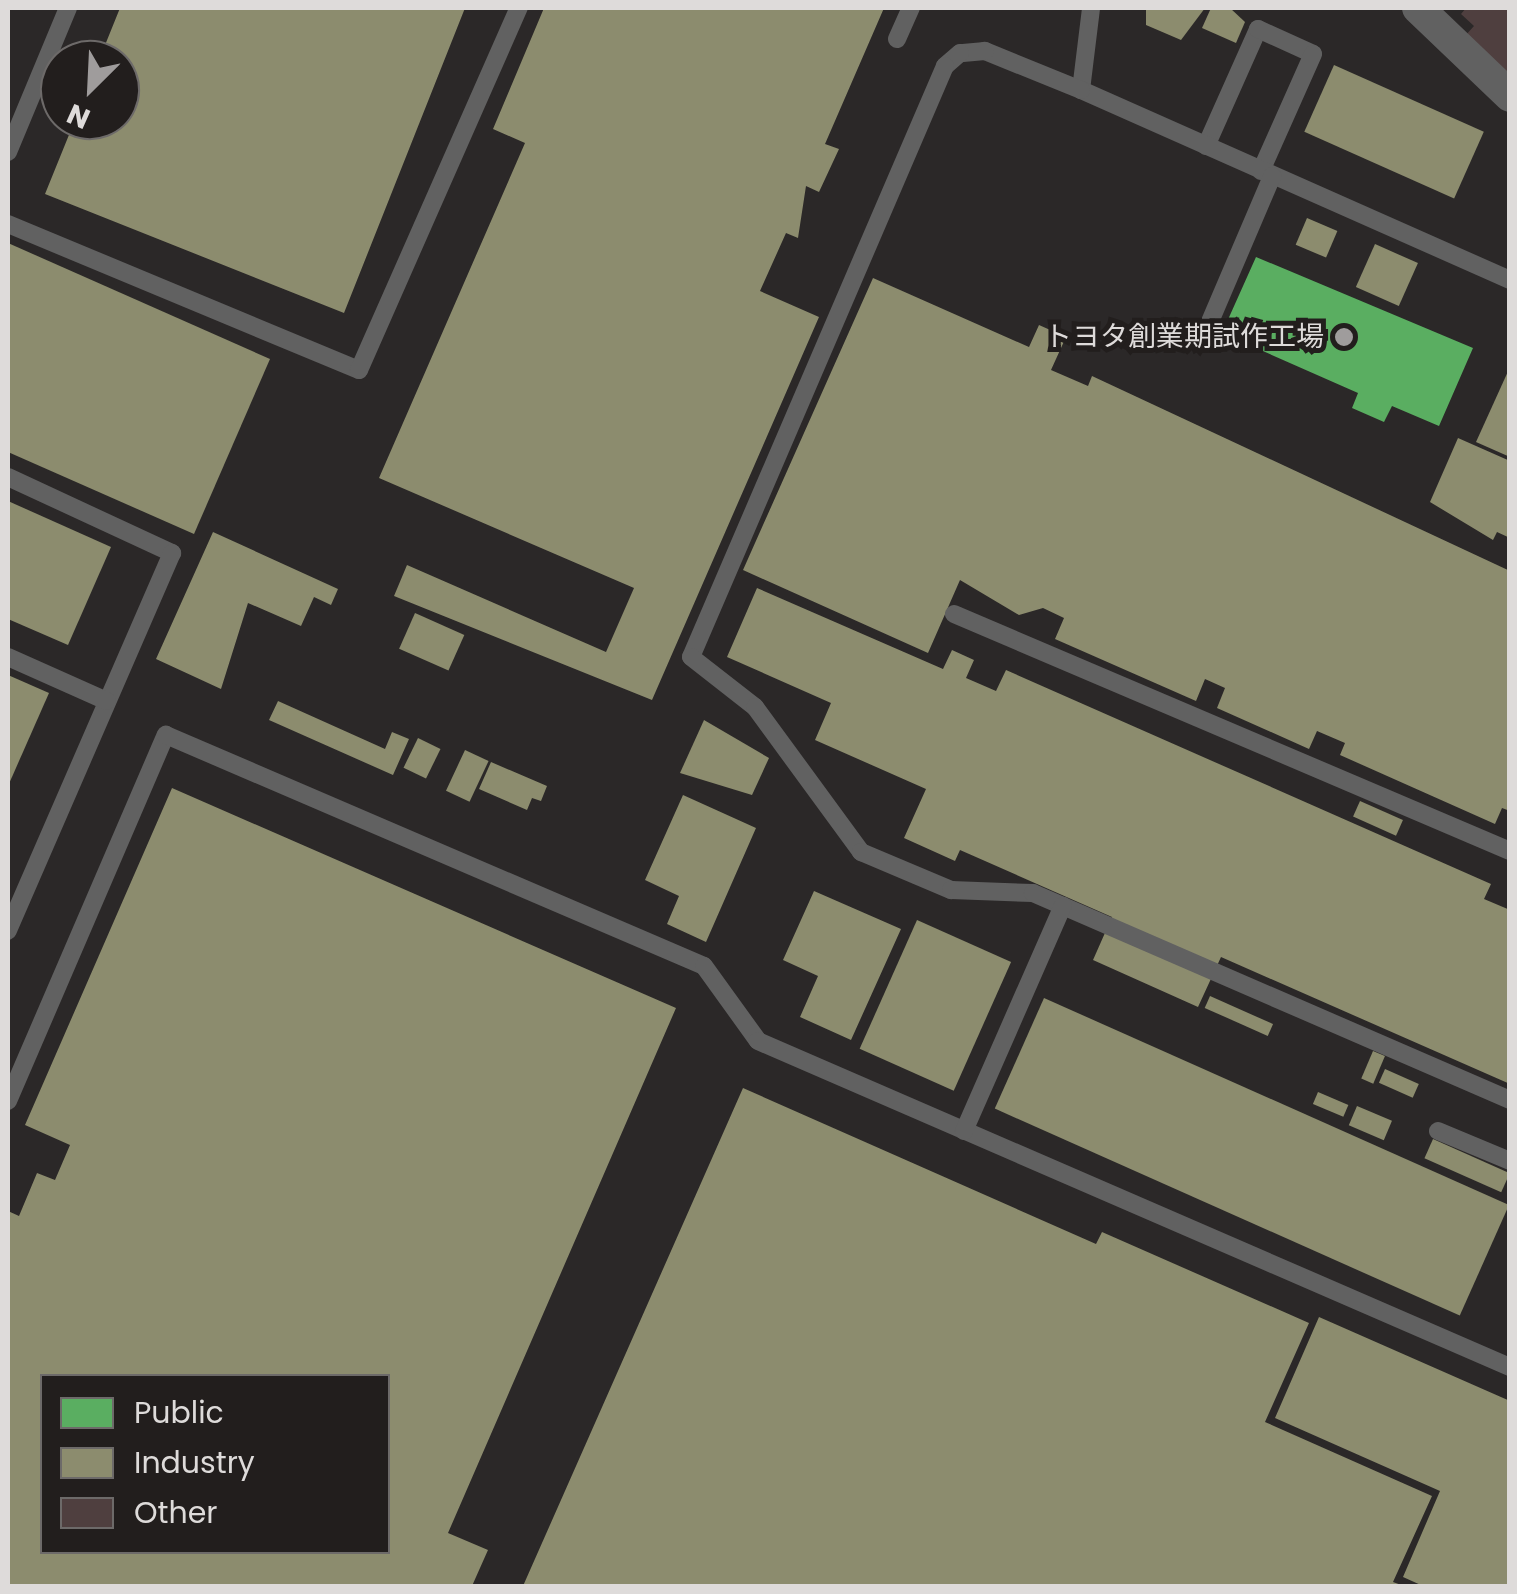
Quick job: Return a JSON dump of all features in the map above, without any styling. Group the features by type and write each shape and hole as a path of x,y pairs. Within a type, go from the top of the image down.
{"street":[{"path":"1433,12 1510,96"}],"lane":[{"path":"8,152 68,8"},
{"path":"8,224 360,370 519,8"},
{"path":"897,38 911,8"},
{"path":"1082,90 1090,8"},
{"path":"1206,146 1258,29 1313,54 1209,324"},
{"path":"1510,280 1082,90 984,51 945,66 691,657 755,707 861,852 951,890 1033,893 1510,1100"},
{"path":"8,477 172,552 8,932"},
{"path":"954,614 1510,852"},
{"path":"8,657 108,701"},
{"path":"8,1101 166,734 704,966 758,1040 1510,1367"},
{"path":"964,1131 1063,906"},
{"path":"1438,1131 1510,1160"}],"building: Public":[{"path":"1256,257 1473,348 1439,426 1392,406 1384,422 1352,408 1358,393 1222,333"}],"building: Industry":[{"path":"120,8 465,8 344,313 45,194 67,140 140,140 140,40 107,40"},
{"path":"544,8 884,8 825,144 839,149 819,192 806,186 798,238 786,233 760,291 819,317 652,700 394,596 407,565 606,652 634,588 379,478 525,143 493,129"},
{"path":"1146,8 1205,8 1181,40 1146,25"},
{"path":"1211,8 1230,8 1245,22 1236,43 1202,28"},
{"path":"1334,65 1484,132 1454,198 1304,132"},
{"path":"1307,218 1337,231 1326,258 1296,245"},
{"path":"8,243 270,359 194,534 8,452"},
{"path":"1375,244 1418,263 1399,306 1356,287"},
{"path":"873,278 1029,347 1039,325 1066,337 1051,370 1088,386 1092,376 1510,571 1510,811 1502,808 1495,824 1340,755 1345,743 1317,731 1309,749 1217,708 1225,688 1205,679 1196,701 1055,639 1064,618 1043,608 1019,615 960,580 928,653 743,570"},
{"path":"1510,367 1510,457 1476,442"},
{"path":"1458,438 1510,461 1510,538 1497,532 1493,540 1430,502"},
{"path":"8,501 111,547 68,645 8,619"},
{"path":"213,532 338,589 331,605 314,597 301,626 248,603 221,689 156,659"},
{"path":"757,588 943,669 952,650 974,660 966,678 996,691 1006,670 1491,884 1484,899 1510,910 1510,1084 1221,957 1198,1007 1093,960 1112,917 960,850 955,861 904,838 926,789 815,740 831,703 727,657"},
{"path":"415,613 464,635 448,671 399,649"},
{"path":"8,675 49,693 8,786"},
{"path":"278,701 385,749 392,732 409,739 393,775 269,720"},
{"path":"704,720 769,758 752,795 680,773"},
{"path":"418,738 440,749 426,779 404,768"},
{"path":"465,750 489,761 470,802 446,791"},
{"path":"491,762 547,786 541,801 532,798 527,810 479,789"},
{"path":"172,788 676,1008 448,1533 488,1550 472,1586 8,1586 8,1211 19,1216 37,1173 55,1180 70,1145 25,1125"},
{"path":"683,795 756,828 706,942 667,924 679,896 645,880"},
{"path":"1360,801 1403,820 1396,836 1353,817"},
{"path":"814,891 901,929 851,1040 800,1017 818,976 783,960"},
{"path":"917,920 1011,962 954,1091 860,1049"},
{"path":"1210,996 1273,1024 1268,1036 1205,1008"},
{"path":"1044,998 1509,1205 1460,1316 995,1109"},
{"path":"1373,1051 1385,1056 1373,1084 1361,1079"},
{"path":"1385,1069 1419,1084 1413,1098 1379,1083"},
{"path":"743,1088 1096,1244 1102,1232 1309,1323 1265,1422 1432,1496 1393,1582 1404,1586 523,1586"},
{"path":"1318,1092 1348,1105 1343,1117 1313,1104"},
{"path":"1357,1106 1392,1121 1384,1140 1349,1125"},
{"path":"1433,1139 1510,1173 1501,1192 1424,1158"},
{"path":"1319,1317 1510,1401 1510,1586 1423,1586 1403,1577 1440,1491 1275,1418"}],"building: Other":[{"path":"1466,8 1510,8 1510,78 1464,37 1474,26 1461,14"}],"place":[{"name":"トヨタ創業期試作工場","path":"1344,337"}]}
